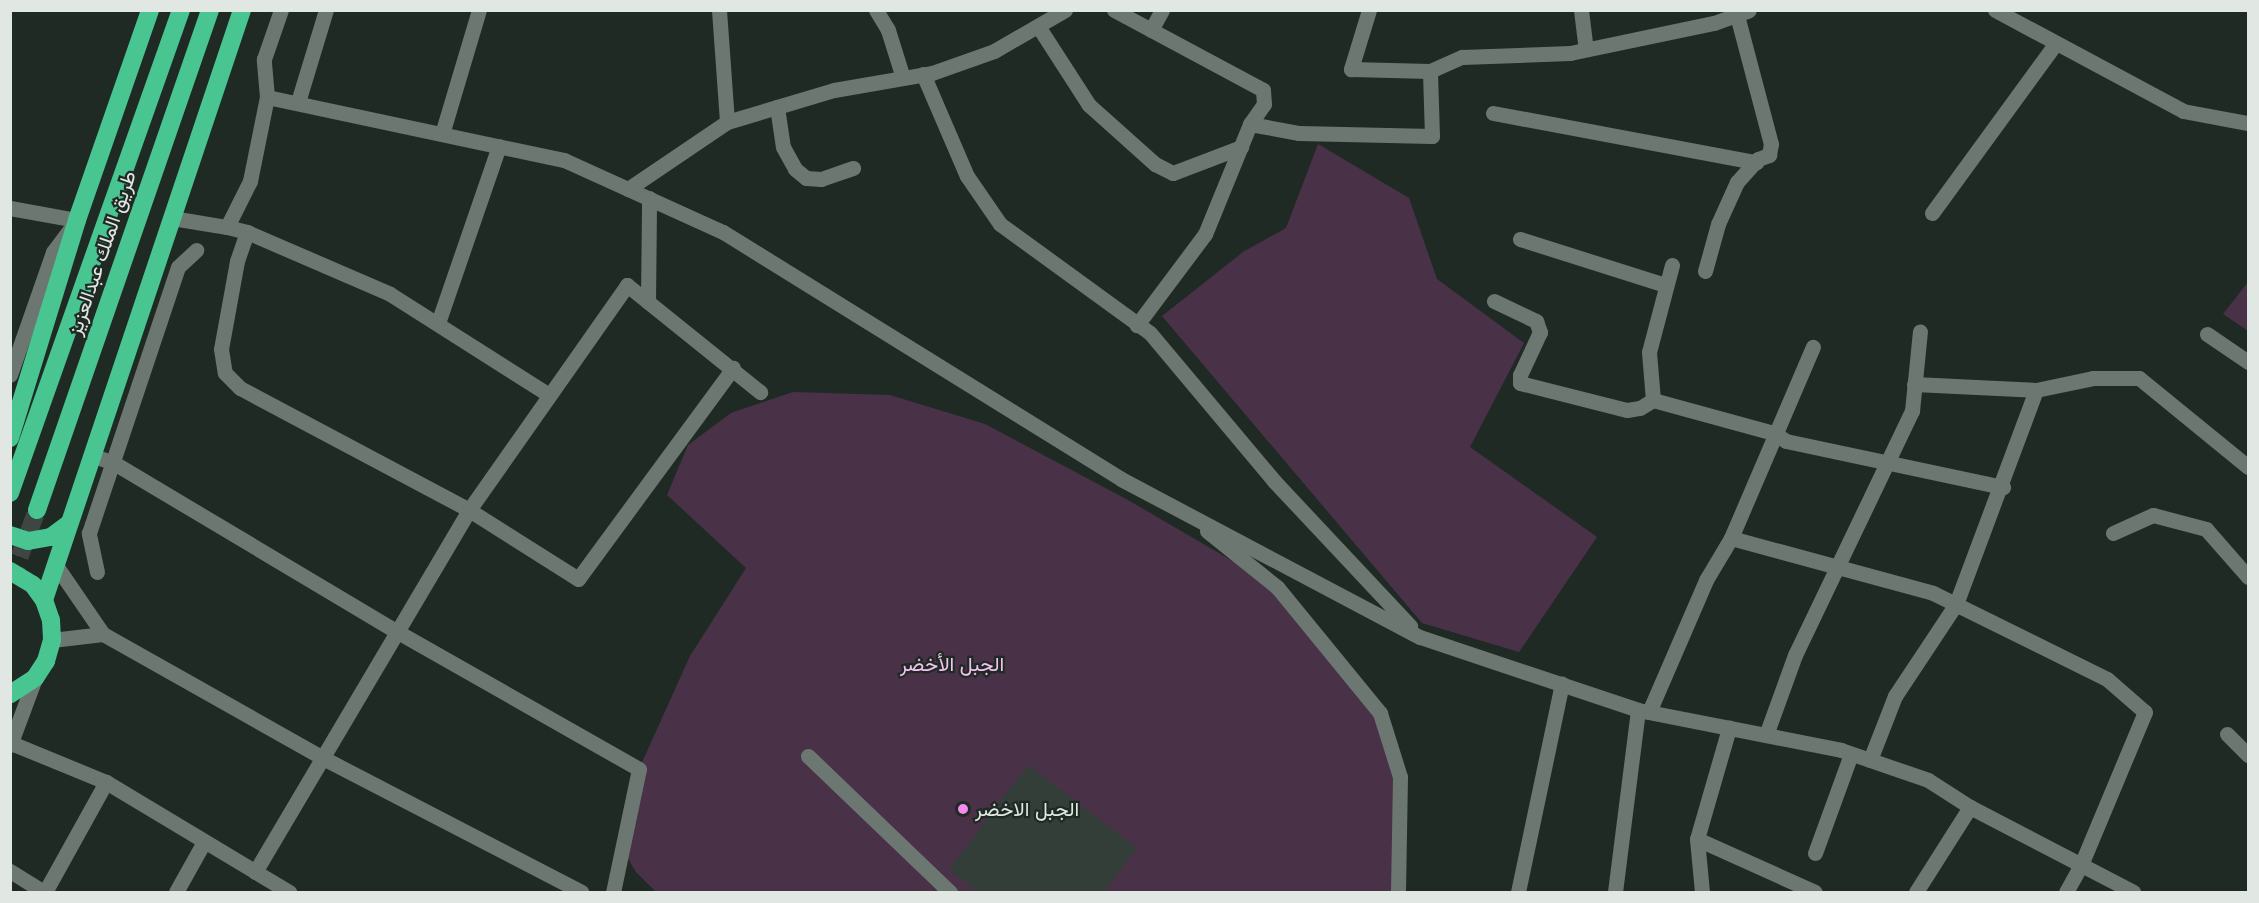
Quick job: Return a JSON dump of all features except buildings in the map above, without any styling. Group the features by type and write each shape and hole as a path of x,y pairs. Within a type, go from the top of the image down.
{"highway":[{"path":"10,438 77,220 150,10"},
{"name":"طريق الملك عبدالعزيز","path":"10,493 181,10"},
{"name":"طريق الملك عبدالعزيز","path":"37,510 210,10"},
{"path":"44,600 242,10"},
{"path":"10,535 28,541 51,537 68,524"},
{"path":"10,571 33,585 44,600 51,620 52,640 46,661 35,678 10,694"}],"street":[{"path":"226,227 250,181 267,97 264,59 281,10"},
{"path":"298,102 326,10"},
{"path":"442,134 479,10"},
{"path":"719,10 727,122"},
{"path":"876,10 888,30 903,78"},
{"path":"628,189 727,122 834,90 923,74 994,51 1065,10"},
{"path":"1114,10 1263,90 1264,104 1250,124 1205,234 1137,325"},
{"path":"1150,30 1162,10"},
{"path":"1369,10 1351,69 1430,71 1462,57 1586,49 1743,13 1771,144 1769,155 1756,162 1737,182 1723,213 1705,271"},
{"path":"1581,10 1586,49"},
{"path":"1996,11 2183,111 2248,123"},
{"path":"1038,26 1089,105 1155,164 1173,172 1241,147"},
{"path":"1932,213 2056,43"},
{"path":"1250,124 1299,134 1432,136 1430,71"},
{"path":"923,74 967,176 1000,224 1150,333 1274,482 1420,637"},
{"path":"267,97 564,160 723,232 985,397 1121,479 1420,637 1644,711 1851,754 1928,780 1970,807 2133,892"},
{"path":"777,107 783,147 795,169 806,178 821,179 853,168"},
{"path":"1493,113 1756,162"},
{"path":"438,323 499,146"},
{"path":"648,302 649,198"},
{"path":"10,208 77,220 53,252 10,375"},
{"path":"172,218 247,232 390,294 549,395"},
{"path":"247,232 237,261 222,349 225,373 240,388 469,510 578,579 733,368"},
{"path":"1520,239 1665,285"},
{"path":"97,572 89,533 178,267 196,250"},
{"path":"1653,399 1649,352 1672,265"},
{"path":"255,872 469,510 627,285 760,392"},
{"path":"1494,301 1536,321 1540,332 1520,375 1520,383 1627,410 1640,408 1653,399"},
{"path":"1766,735 1795,655 1912,411 1920,331"},
{"path":"2207,334 2248,363"},
{"path":"1615,892 1644,711 1706,580 1731,538 1774,433 1813,347"},
{"path":"1914,384 2036,390 2093,378 2139,378 2248,467"},
{"path":"1870,760 1895,696 1956,604 2003,487 2036,390"},
{"path":"1653,399 1774,433 1786,441 1890,461 2003,487"},
{"path":"91,455 114,463 396,632 639,769 613,892"},
{"path":"1184,512 1277,587 1380,713 1400,777 1398,892"},
{"path":"2113,534 2152,515 2206,529 2248,577"},
{"path":"1731,538 1933,593 2107,679 2145,712 2082,866 2066,892"},
{"path":"55,564 103,633 323,758 581,892"},
{"path":"52,640 103,633"},
{"path":"35,678 11,744 106,782 289,892"},
{"path":"1518,892 1562,684"},
{"path":"1702,892 1697,839 1729,728"},
{"path":"2227,734 2248,755"},
{"path":"1815,853 1851,754"},
{"path":"808,756 950,892"},
{"path":"10,871 44,892 106,782"},
{"path":"1916,892 1970,807"},
{"path":"1697,839 1808,891"},
{"path":"176,892 204,842"}],"green space":[{"path":"1318,144 1409,198 1437,279 1524,343 1470,447 1597,537 1519,652 1422,623 1162,316 1243,252 1286,228"},
{"path":"2248,282 2248,331 2223,314"},
{"name":"الجبل الأخضر","path":"793,392 890,395 985,424 1128,500 1277,587 1380,713 1400,777 1398,892 656,892 636,872 622,849 639,769 690,656 746,568 667,495 688,445 731,413"}],"tunnel":[{"path":"10,582 37,510"}],"place":[{"name":"الجبل الاخضر","path":"963,809"}]}
